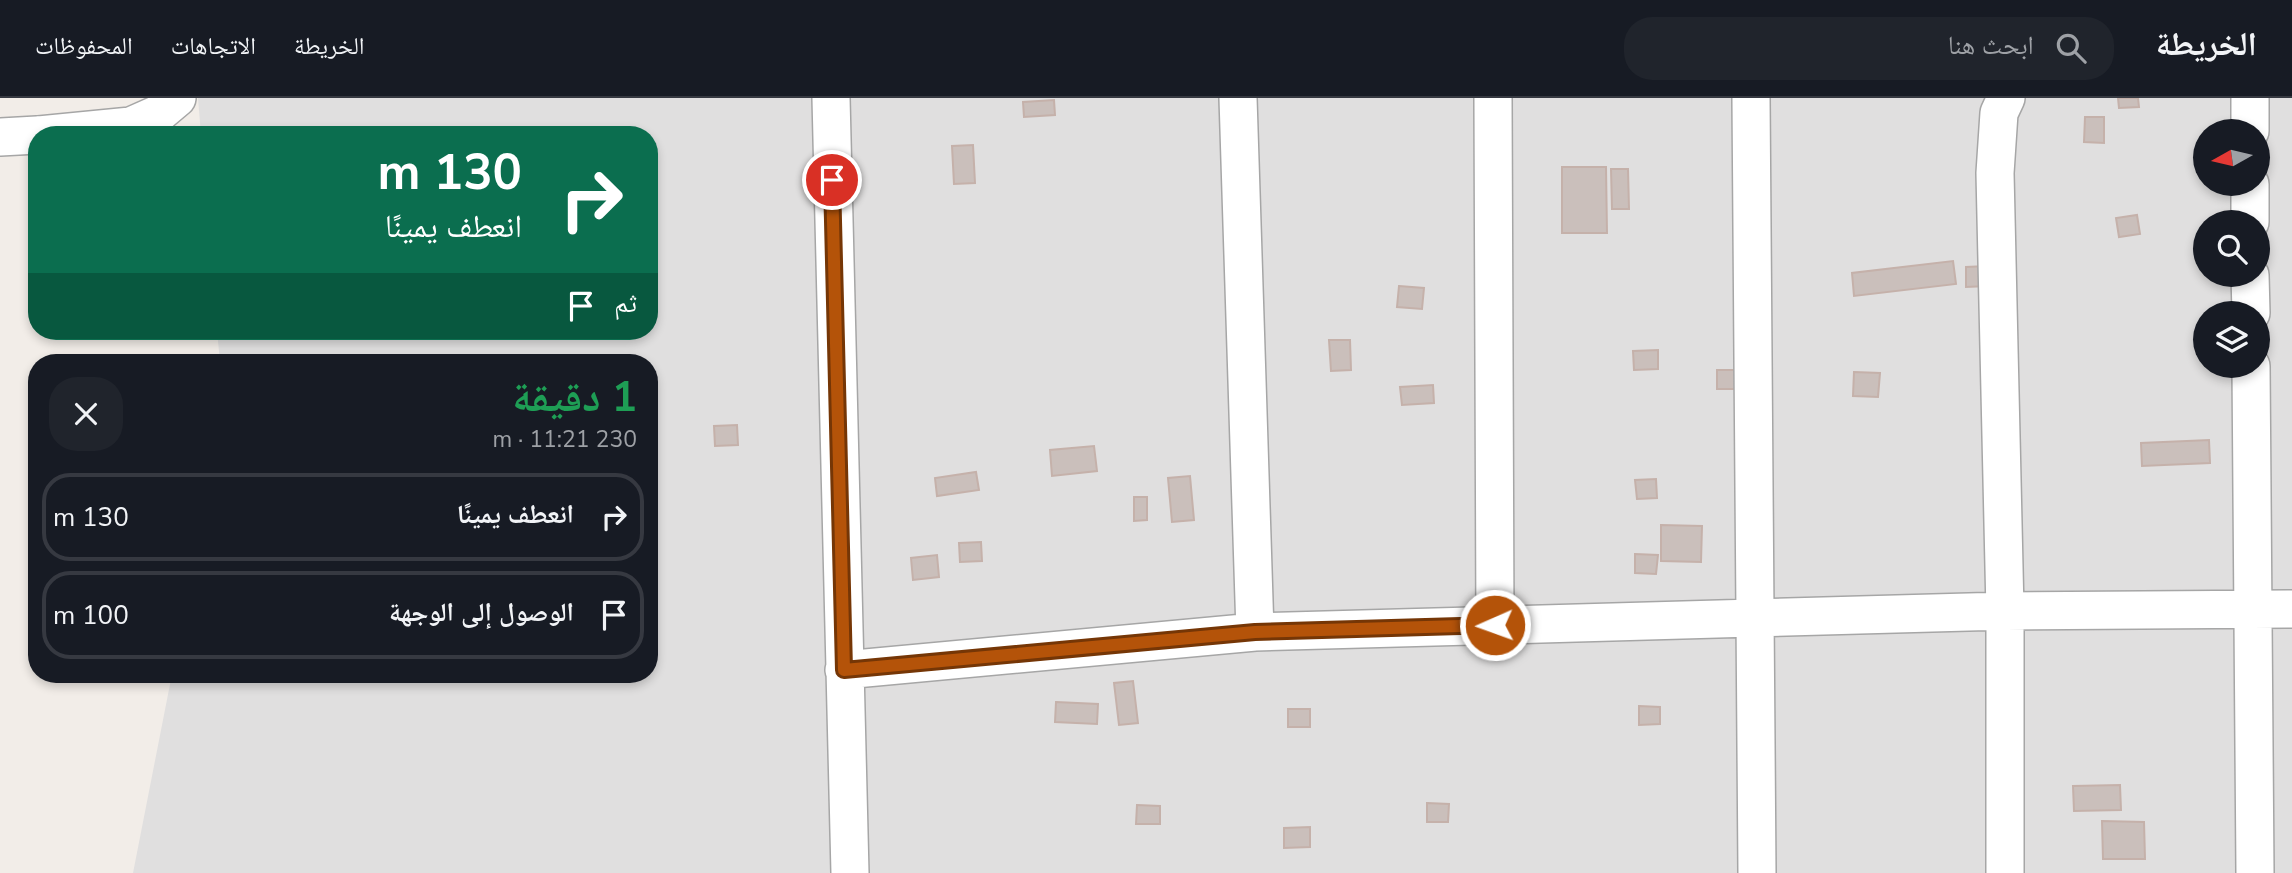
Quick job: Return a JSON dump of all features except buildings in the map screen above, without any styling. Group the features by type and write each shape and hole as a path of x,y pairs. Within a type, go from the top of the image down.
{"street":[{"path":"131,126 158,114 177,98"},
{"path":"831,98 850,873"},
{"path":"1238,98 1255,632"},
{"path":"1493,98 1495,625"},
{"path":"1751,98 1757,873"},
{"path":"2005,873 2004,611 1995,173 1999,113 2006,98"},
{"path":"2250,98 2250,119"},
{"path":"0,137 28,136"},
{"path":"2251,378 2255,873"},
{"path":"844,670 1255,632 2004,611 2292,610"}],"shaded area":[{"path":"198,98 2292,98 2292,873 133,873 170,683 658,683 658,354 219,354 218,340 658,340 658,126 200,126"}],"route":[{"path":"832,180 844,670 1255,632 1495,625"}]}
